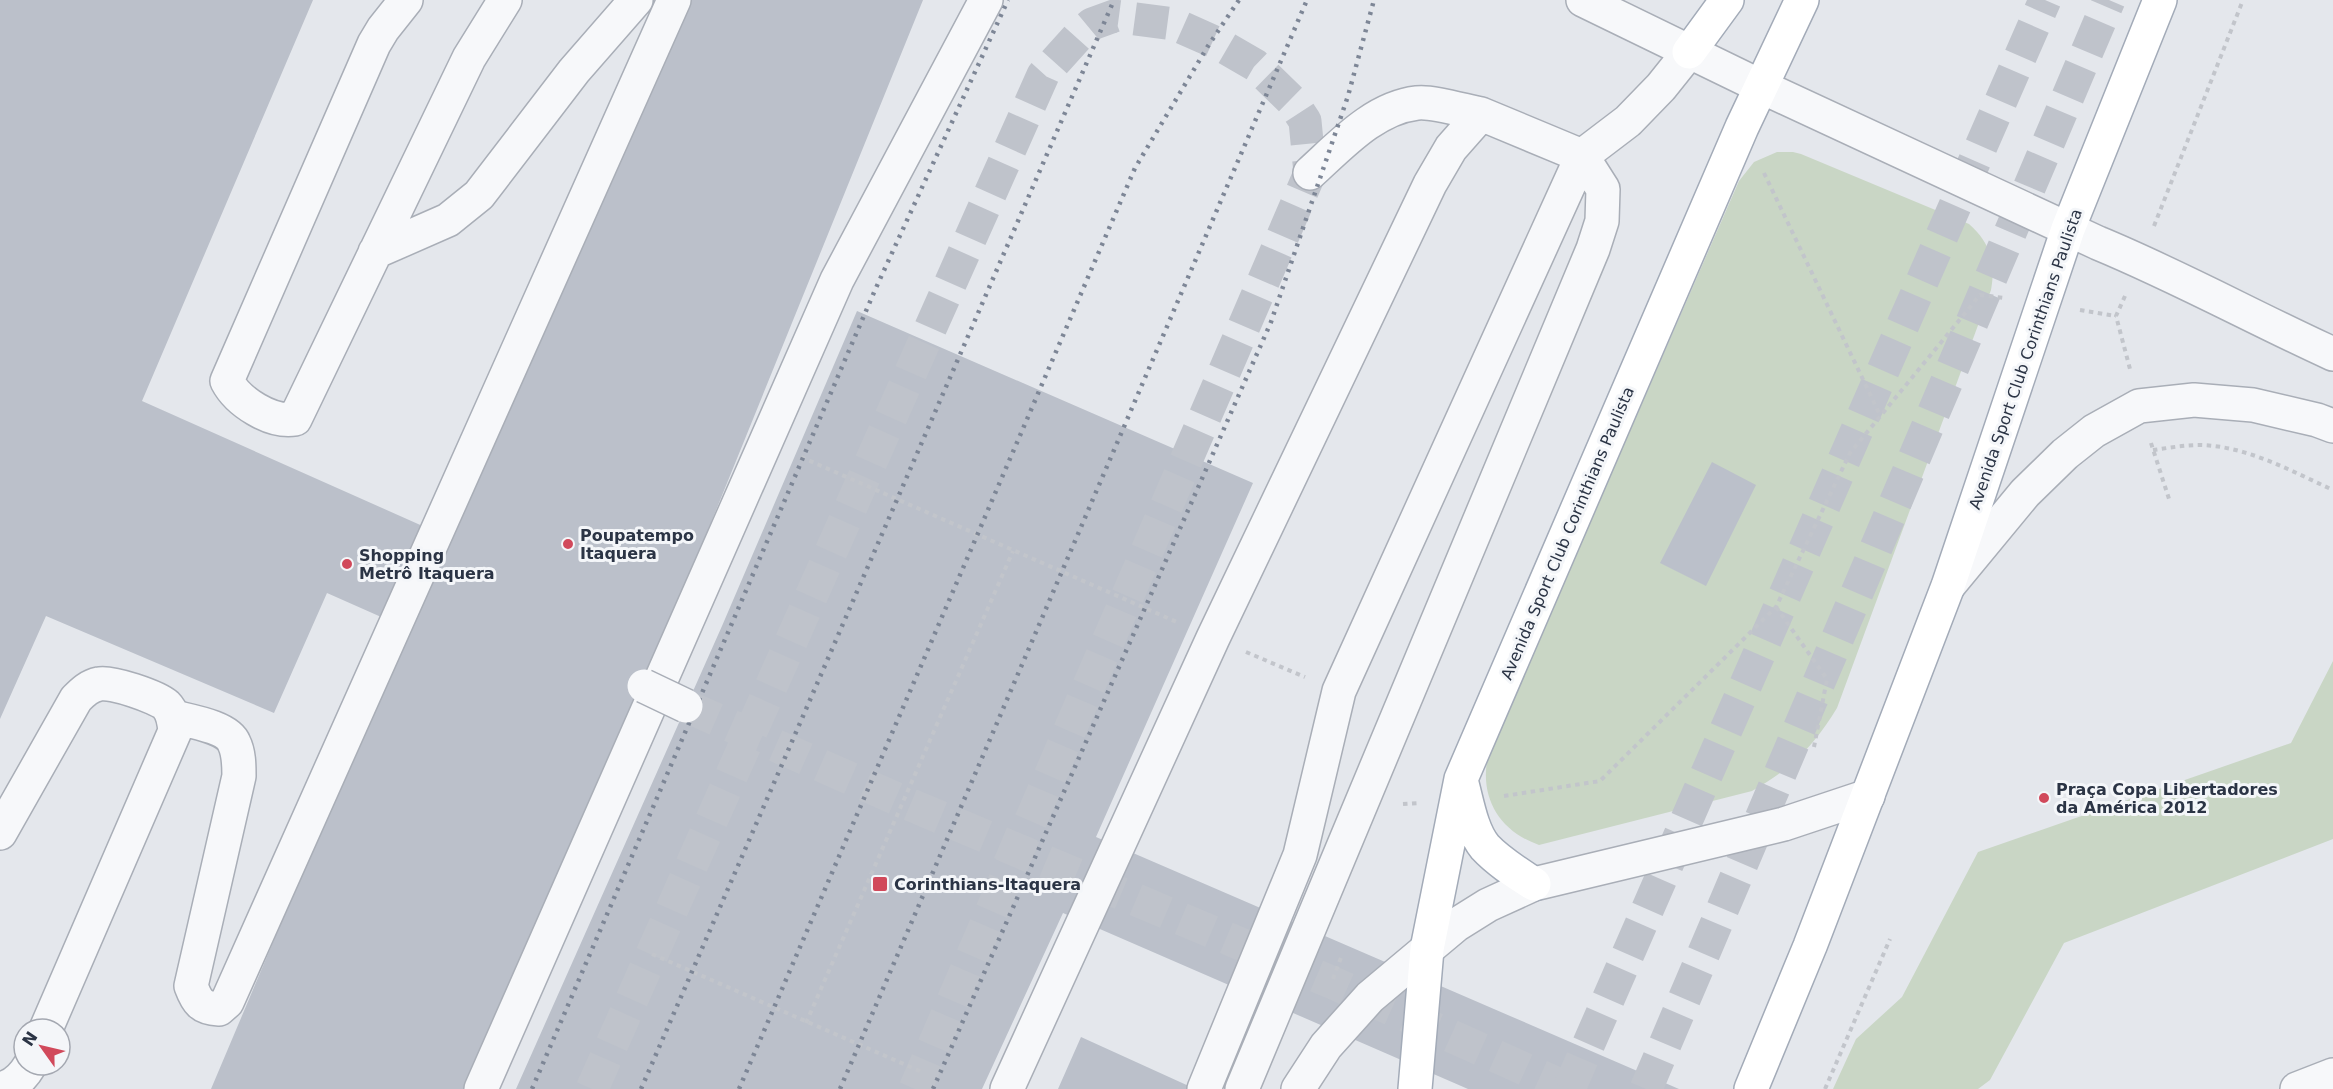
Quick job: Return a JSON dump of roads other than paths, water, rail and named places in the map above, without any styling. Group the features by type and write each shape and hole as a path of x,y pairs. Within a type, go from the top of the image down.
{"main road":[{"path":"1689,52 1727,0"},
{"name":"Avenida Sport Club Corinthians Paulista","path":"1415,1089 1427,949 1461,779 1742,127 1802,0"},
{"name":"Avenida Sport Club Corinthians Paulista","path":"1751,1089 1868,796 1948,586 2068,229 2160,0"},
{"path":"1461,779 1473,821 1484,845 1503,864 1534,884"}],"street":[{"path":"406,0 382,29 374,44 227,381 238,398 248,406 287,421 295,419 469,58 500,2"},
{"path":"375,252 448,220 480,195 574,71 636,0"},
{"path":"174,717 213,727 228,736 234,740 238,758 239,776 191,986 197,1002 207,1009 219,1009 227,1002 674,0"},
{"path":"480,1089 837,280 986,0"},
{"path":"1583,0 1762,87 2140,260 2333,354"},
{"path":"1204,1089 1300,855 1339,691 1582,156 1628,121 1661,87 1689,52"},
{"path":"1242,1089 1593,249 1602,221 1603,189 1582,156 1481,114 1419,103 1391,110 1359,129 1310,173"},
{"path":"1007,1089 1213,638 1430,184 1451,148 1481,114"},
{"path":"1948,586 2025,493 2065,454 2094,431 2139,406 2194,400 2253,405 2333,426"},
{"path":"0,833 76,699 87,689 106,683 155,698 166,705 174,717 175,731 51,1017"},
{"path":"644,686 687,706"},
{"path":"1298,1089 1326,1046 1370,997 1456,925 1488,905 1534,884 1784,824 1868,796"},
{"path":"2297,1089 2333,1075"},
{"path":"0,1089 8,1087 22,1077"}],"tunnel":[{"path":"1569,1089 2045,0"},
{"path":"1646,1089 2109,0"},
{"path":"592,1089 1043,75 1092,24 1114,16 1174,24 1219,44 1255,65 1292,101 1305,121 1310,173 915,1089"},
{"path":"686,706 904,802 1331,982 1569,1089"}],"railway":[{"path":"532,1089 875,290 1008,0"},
{"path":"641,1089 1114,0"},
{"path":"739,1089 1135,168 1208,46 1239,0"},
{"path":"840,1089 1307,0"},
{"path":"933,1089 1271,322 1348,96 1374,0"}],"place":[{"name":"Poupatempo Itaquera","path":"568,544"},
{"name":"Shopping Metrô Itaquera","path":"347,564"},
{"name":"Praça Copa Libertadores da América 2012","path":"2044,798"},
{"name":"Corinthians-Itaquera","path":"880,884"}]}
